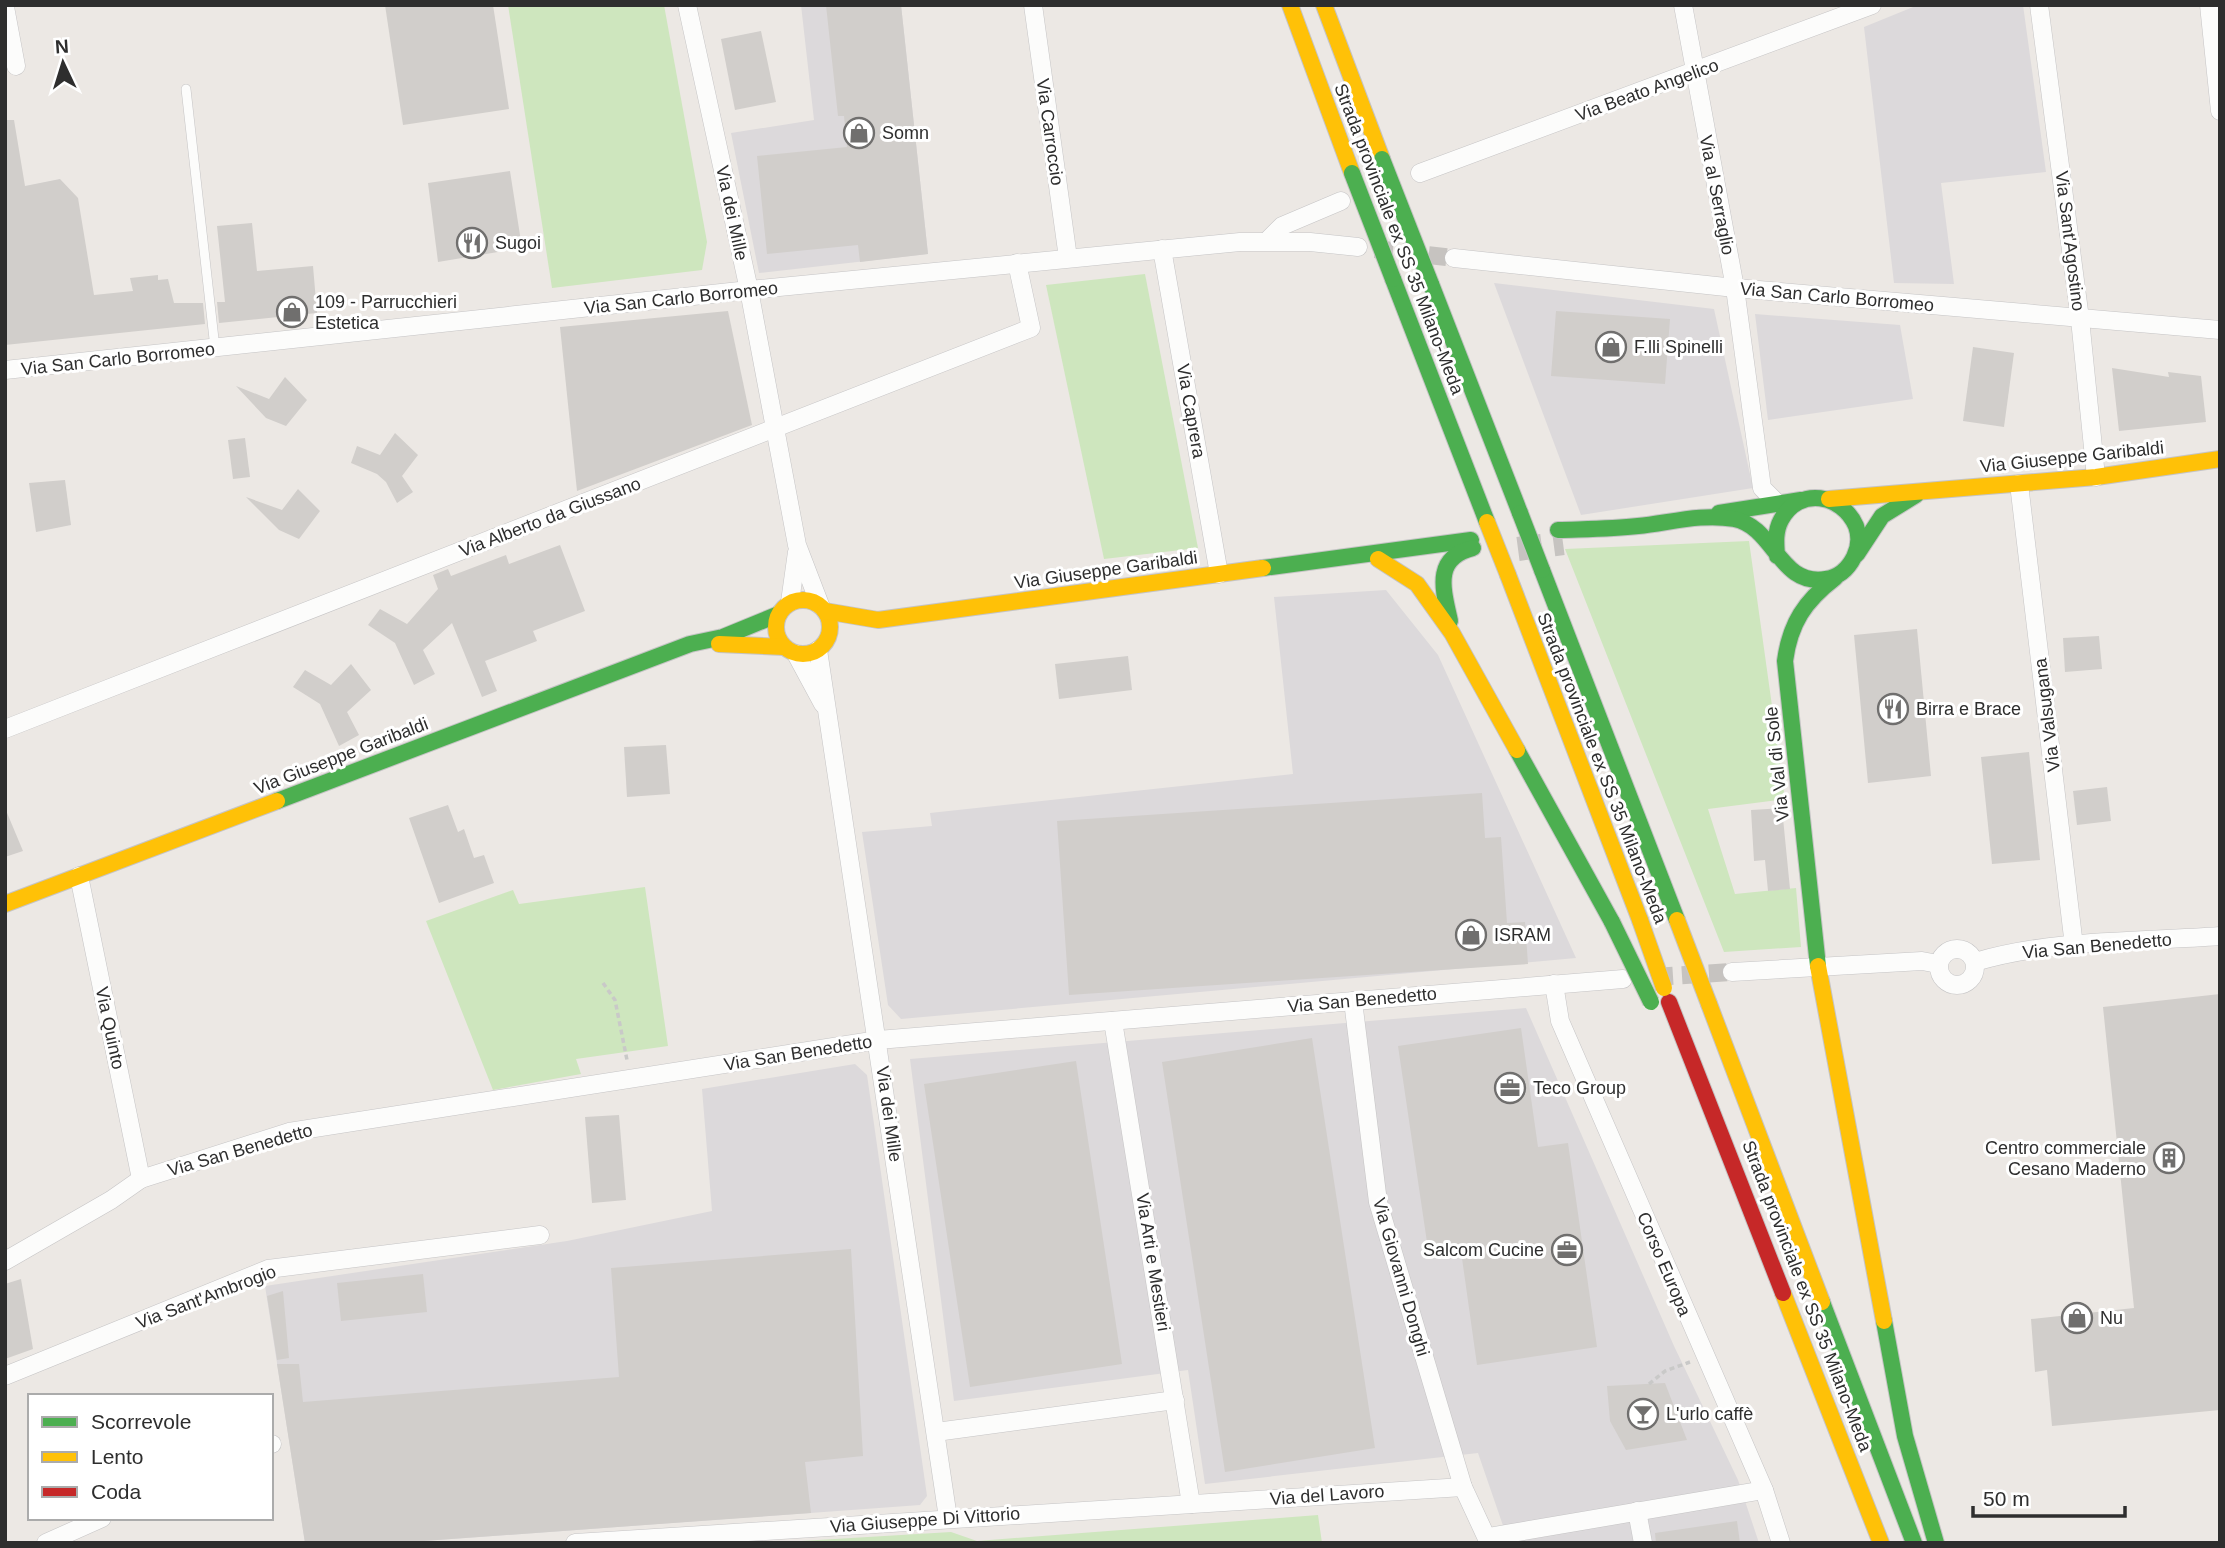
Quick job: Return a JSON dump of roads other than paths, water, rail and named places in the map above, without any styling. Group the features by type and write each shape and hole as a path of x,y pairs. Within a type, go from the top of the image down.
{"main road":[{"name":"Strada provinciale ex SS 35 Milano-Meda","path":"1290,5 1669,1002 1728,1146 1881,1543"},
{"name":"Strada provinciale ex SS 35 Milano-Meda","path":"1324,5 1914,1543"},
{"name":"Via Giuseppe Garibaldi","path":"1829,499 2096,477 2220,458"},
{"path":"1560,537 1634,526 1720,518 1749,523 1766,538 1795,577 1808,581 1836,578 1855,557 1882,516 1904,500 1927,492"},
{"path":"1698,519 1736,508 1815,497 1829,499 1852,516 1859,543 1855,557"},
{"path":"1777,556 1774,543 1780,517 1801,500"},
{"name":"Via Giuseppe Garibaldi","path":"821,647 878,620 1219,574 1339,560 1473,547 1449,557 1339,560"},
{"path":"1449,557 1444,570 1443,586 1452,633"},
{"path":"1378,559 1417,584 1452,633 1612,922 1705,1124 1728,1146"},
{"name":"Via Val di Sole","path":"1836,578 1804,603 1793,620 1786,640 1785,661 1818,966 1905,1436 1936,1543"},
{"path":"805,600 822,608 830,628 821,647 790,651 776,631 785,608 805,600"},
{"name":"Via Giuseppe Garibaldi","path":"5,904 690,644 746,629 785,608"},
{"name":"Via Giuseppe Garibaldi","path":"822,608 878,620"},
{"name":"Via Giuseppe Garibaldi","path":"690,644 790,651"}],"street":[{"name":"Via dei Mille","path":"687,5 749,290 797,545 822,608"},
{"name":"Via Carroccio","path":"1033,5 1068,258"},
{"name":"Via al Serraglio","path":"1683,5 1735,288 1762,488 1777,503"},
{"name":"Via Beato Angelico","path":"1420,173 1694,74 1872,5"},
{"name":"Via Sant'Agostino","path":"2039,5 2080,318 2096,477"},
{"path":"2209,5 2220,111"},
{"path":"5,7 16,66"},
{"path":"1268,240 1282,226 1341,201"},
{"name":"Via San Carlo Borromeo","path":"5,370 215,350 749,290 1162,249 1268,240 1358,247"},
{"name":"Via Caprera","path":"1162,249 1219,574"},
{"name":"Via San Carlo Borromeo","path":"1454,258 1735,288 2220,331"},
{"name":"Via Alberto da Giussano","path":"5,729 1031,328 1017,263"},
{"name":"Via Valsugana","path":"2019,484 2074,946"},
{"name":"Via dei Mille","path":"785,608 797,545"},
{"name":"Via dei Mille","path":"821,647 827,710 948,1518"},
{"name":"Via dei Mille","path":"790,651 827,710"},
{"name":"Via Quinto","path":"79,876 141,1179"},
{"name":"Via San Benedetto","path":"1732,972 1922,961 1938,964 1942,957 1956,949 1971,955 1975,962 1998,955 2074,946 2220,936"},
{"path":"1938,964 1941,977 1957,986 1970,981 1975,962"},
{"name":"Via San Benedetto","path":"5,1261 111,1200 141,1179 289,1132 878,1040 1623,979"},
{"name":"Corso Europa","path":"1554,984 1560,1021 1764,1490 1781,1543"},
{"name":"Via Giovanni Donghi","path":"1353,1001 1378,1202 1463,1487 1489,1540"},
{"name":"Via Arti e Mestieri","path":"1113,1021 1191,1504"},
{"name":"Via Sant'Ambrogio","path":"5,1376 268,1269 540,1235"},
{"path":"936,1432 1175,1400"},
{"name":"Via del Lavoro","path":"1191,1504 1463,1487"},
{"path":"1489,1540 1764,1490"},
{"name":"Via Giuseppe Di Vittorio","path":"575,1543 1191,1504"},
{"path":"1637,1511 1643,1543"},
{"path":"46,1543 98,1520"}],"lane":[{"path":"186,89 215,350"}],"tunnel":[{"path":"1375,249 1454,258"},
{"path":"1518,549 1563,543"},
{"path":"1655,977 1732,972"}],"place":[{"name":"Somn","path":"859,133"},
{"name":"Sugoi","path":"472,243"},
{"name":"109 - Parrucchieri Estetica","path":"292,312"},
{"name":"F.lli Spinelli","path":"1611,347"},
{"name":"Birra e Brace","path":"1893,709"},
{"name":"ISRAM","path":"1471,935"},
{"name":"Teco Group","path":"1510,1088"},
{"name":"Centro commerciale Cesano Maderno","path":"2169,1158"},
{"name":"Salcom Cucine","path":"1567,1250"},
{"name":"Nu","path":"2077,1318"},
{"name":"L'urlo caffè","path":"1643,1414"}]}
